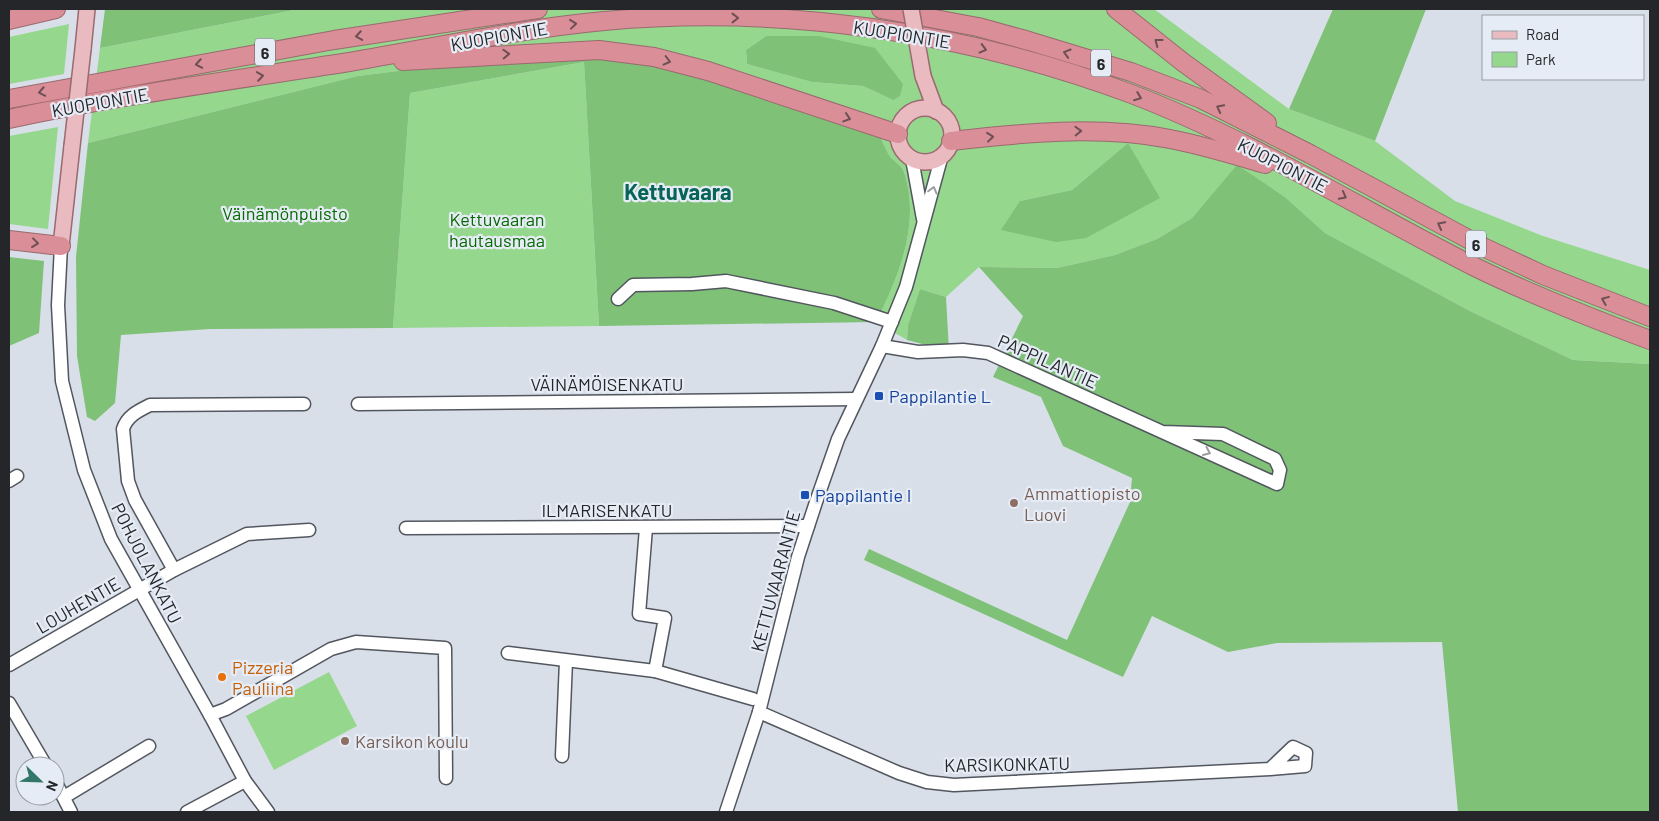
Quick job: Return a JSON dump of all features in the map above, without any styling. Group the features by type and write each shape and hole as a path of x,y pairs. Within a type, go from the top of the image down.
{"highway":[{"path":"9,20 56,9"},
{"path":"407,29 490,9"},
{"name":"KUOPIONTIE","path":"9,98 407,29 538,9"},
{"name":"KUOPIONTIE","path":"881,9 978,27 1131,72 1201,99 1310,154 1485,248 1543,275 1650,318"},
{"path":"1116,9 1184,63 1310,154"},
{"name":"KUOPIONTIE","path":"9,119 126,97 564,25 650,18 762,18 820,21 870,27 974,46 1124,91 1190,117 1300,172 1476,267 1553,302 1650,340"},
{"path":"352,61 430,61 496,54 599,50 645,56 708,71 898,134"},
{"path":"947,148 1030,133 1094,131 1169,139 1300,172"},
{"path":"9,240 61,246"}],"main road":[{"path":"61,246 87,9"},
{"path":"911,9 923,76 936,111 949,124 947,148 928,162 912,159 901,149 898,134 903,120 914,111 929,109 936,111"},
{"path":"914,111 923,76"}],"street":[{"name":"KETTUVAARANTIE","path":"726,812 759,712 808,526 829,465 856,399 882,346 910,275 947,148"},
{"name":"KETTUVAARANTIE","path":"912,159 924,224"},
{"name":"POHJOLANKATU","path":"61,246 58,305 60,357 70,415 84,470 111,539 245,781 268,812"},
{"path":"618,299 633,285 692,284 726,281 834,303 892,322"},
{"name":"PAPPILANTIE","path":"882,346 918,352 963,350 988,353 1276,484 1280,470 1275,459 1223,434 1163,432"},
{"name":"VÄINÄMÖISENKATU","path":"358,404 856,399"},
{"path":"174,570 135,500 128,481 123,430 126,422 136,412 150,405 304,404"},
{"name":"ILMARISENKATU","path":"406,528 808,526"},
{"path":"646,528 639,614 665,618 655,671"},
{"name":"LOUHENTIE","path":"9,666 174,570 247,534 309,530"},
{"path":"210,715 226,709 330,649 356,642 445,648 446,778"},
{"path":"508,654 655,671 753,700"},
{"path":"562,756 566,661"},
{"path":"9,703 40,756"},
{"name":"KARSIKONKATU","path":"759,712 899,773 926,782 954,785 1270,769"},
{"path":"65,796 149,746"},
{"path":"187,812 245,781"},
{"path":"65,799 71,812"}],"green space":[{"path":"105,9 299,9 100,48"},
{"path":"299,9 1154,9 1289,109 1375,141 1455,201 1543,236 1650,270 1650,364 1573,360 1470,311 1325,233 1285,197 1237,166 1192,218 1157,239 1115,255 1057,268 979,267 946,297 920,289 908,325 907,340 876,322 892,286 905,249 909,230 910,210 909,191 904,172 889,155 879,134 598,55 430,67 358,76 88,143 100,48","holes":["766,36 819,36 893,100 863,86 812,82 747,64 746,50","1128,143 1056,242 1020,201 1072,190"]},
{"path":"1333,9 1426,9 1375,141 1289,109"},
{"path":"69,24 64,74 9,84 9,37"},
{"path":"766,36 819,36 875,48 903,84 900,96 893,100 863,86 812,82 747,64 746,50"},
{"name":"Väinämönpuisto","path":"598,55 655,63 879,134 889,155 904,172 909,191 910,210 909,230 905,249 892,286 876,322 599,326 584,62 410,93 393,328 210,329 121,335 115,403 95,421 87,417 77,356 76,257 88,143 358,76 430,67"},
{"name":"Kettuvaaran hautausmaa","path":"584,62 599,326 393,328 410,93"},
{"path":"58,127 48,229 9,224 9,136"},
{"path":"1128,143 1160,198 1086,238 1056,242 1001,230 1020,201 1072,190"},
{"path":"1237,165 1285,197 1325,233 1470,311 1573,360 1650,364 1650,812 1458,812 1442,642 1277,643 1228,652 1152,616 1123,677 864,560 869,549 1067,640 1130,502 1132,478 1063,446 1041,397 993,377 1023,316 979,267 1057,268 1115,255 1157,239 1192,218"},
{"path":"9,257 44,261 39,333 9,346"},
{"path":"920,289 946,297 949,351 907,340 908,325"},
{"path":"329,672 357,726 274,770 246,716"}],"place":[{"name":"Pappilantie L","path":"879,396"},
{"name":"Pappilantie I","path":"805,495"},
{"name":"Ammattiopisto Luovi","path":"1014,503"},
{"name":"Pizzeria Pauliina","path":"222,677"},
{"name":"Karsikon koulu","path":"345,741"}],"district":[{"name":"Kettuvaara","path":"678,191"}]}
